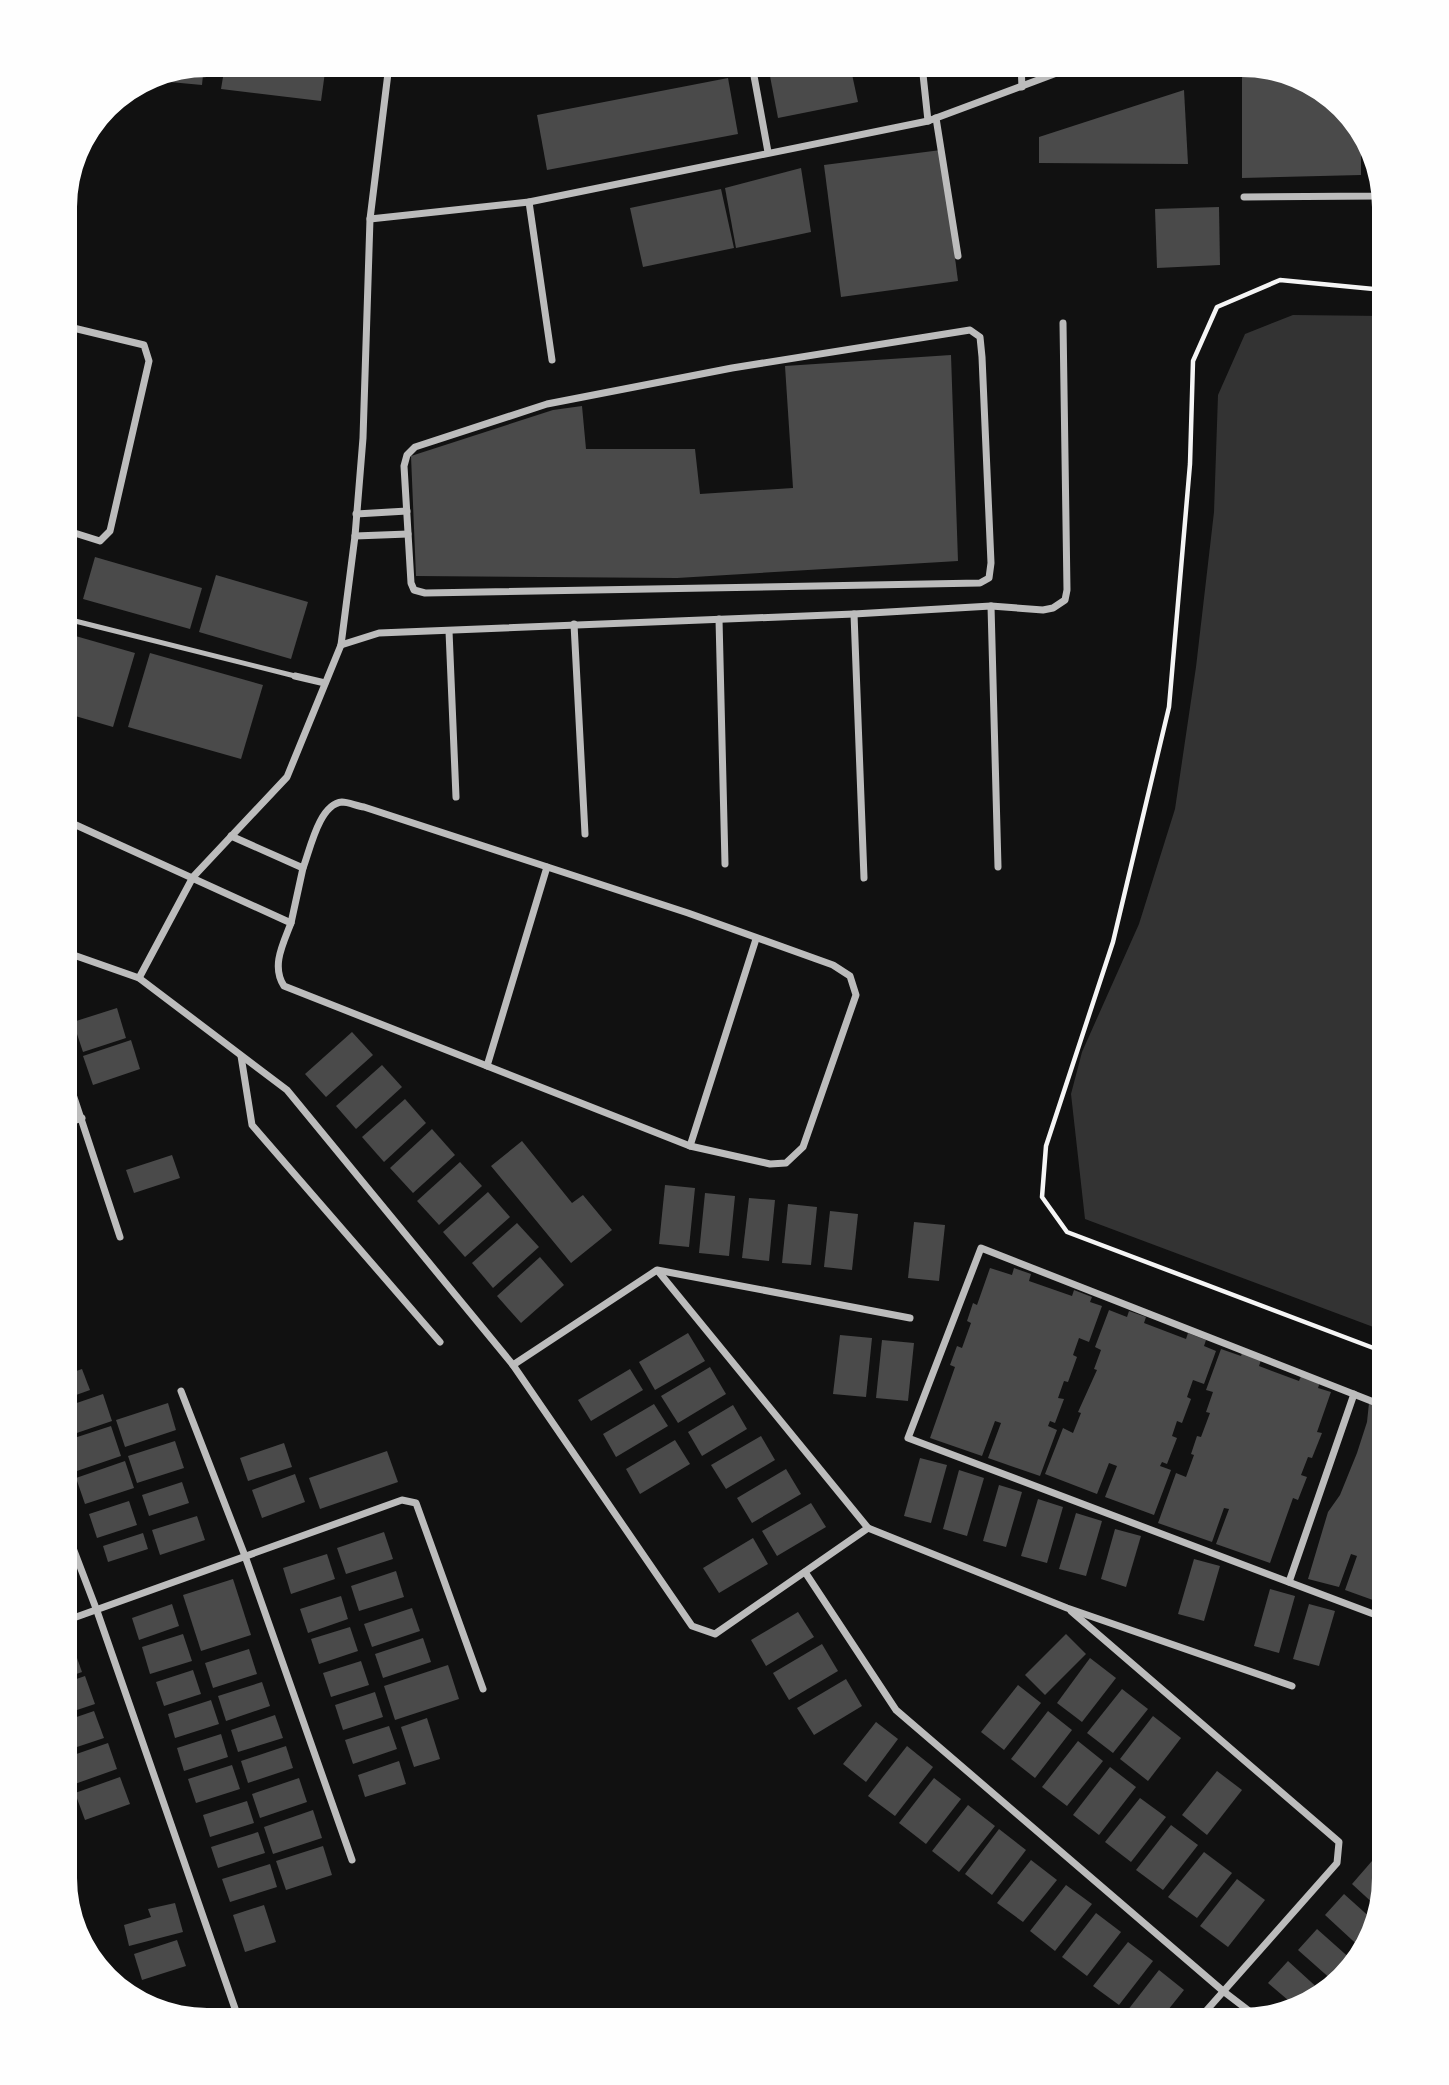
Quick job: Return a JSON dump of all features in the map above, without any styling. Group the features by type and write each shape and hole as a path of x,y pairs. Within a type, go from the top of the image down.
{"street":[{"path":"139,978 193,877 287,777 341,645 355,536 363,438 370,219 388,77"},
{"path":"754,77 768,152"},
{"path":"923,77 928,121"},
{"path":"1022,77 1022,87"},
{"path":"370,219 529,202 768,152 823,144 928,121 1047,77"},
{"path":"936,118 958,256"},
{"path":"1244,197 1371,196"},
{"path":"529,202 552,360"},
{"path":"341,645 379,633 991,606 1043,610 1054,608 1065,600 1068,590 1063,323"},
{"path":"77,329 144,345 149,361 110,531 100,541 77,534"},
{"path":"970,330 980,337 991,563 989,578 980,583 425,593 414,590 411,583 407,511 404,466 407,454 415,447 547,404 732,368 944,334 970,330"},
{"path":"356,514 407,511"},
{"path":"355,536 408,534"},
{"path":"991,606 998,867"},
{"path":"854,614 864,878"},
{"path":"719,619 725,864"},
{"path":"574,624 585,834"},
{"path":"449,632 456,797"},
{"path":"295,676 325,683"},
{"path":"342,802 688,913 833,965 850,976 856,995 803,1147 786,1163 770,1164 691,1146 284,986 279,979 280,952 303,868 321,817 330,806 342,802"},
{"path":"77,825 290,923"},
{"path":"231,836 303,868"},
{"path":"487,1066 547,867"},
{"path":"691,1146 756,939"},
{"path":"77,956 139,978 287,1090 513,1365 692,1626 715,1634 868,1528"},
{"path":"241,1055 252,1125 440,1342"},
{"path":"77,1104 120,1237"},
{"path":"77,1120 82,1118"},
{"path":"1372,1401 981,1248 908,1438 1372,1613"},
{"path":"513,1365 657,1270 910,1318"},
{"path":"657,1270 868,1528 1068,1608 1292,1686"},
{"path":"181,1391 245,1556 352,1860"},
{"path":"1289,1582 1354,1394"},
{"path":"77,1617 402,1500 416,1503 483,1689"},
{"path":"77,1558 235,2008"},
{"path":"805,1572 896,1710 1245,2008"},
{"path":"1068,1608 1339,1843 1337,1863 1209,2008"}],"lane":[{"path":"77,622 295,676"}],"path":[{"path":"1372,289 1280,280 1217,307 1193,361 1190,464 1169,707 1113,942 1046,1146 1042,1197 1067,1232 1372,1347"}],"shaded area":[{"path":"1293,315 1372,316 1372,1327 1085,1219 1071,1094 1082,1052 1139,924 1175,809 1196,667 1214,512 1218,395 1245,334"}],"building":[{"path":"203,77 202,85 170,82"},
{"path":"223,77 324,77 321,101 221,89"},
{"path":"770,77 853,77 858,102 778,118"},
{"path":"1242,77 1268,79 1300,90 1314,99 1340,121 1361,155 1361,175 1242,178"},
{"path":"728,78 738,134 547,170 537,115"},
{"path":"1184,90 1188,164 1039,163 1039,137"},
{"path":"941,150 958,281 841,297 824,165"},
{"path":"801,168 811,232 736,248 725,188"},
{"path":"721,189 734,248 643,267 630,208"},
{"path":"1219,207 1220,265 1157,268 1155,209"},
{"path":"951,355 958,561 677,578 416,576 411,456 553,410 582,406 586,449 695,449 700,494 793,488 785,366"},
{"path":"95,557 202,588 190,629 83,599"},
{"path":"216,575 308,602 291,659 199,632"},
{"path":"77,636 135,653 113,727 77,716"},
{"path":"150,653 263,685 241,759 128,727"},
{"path":"117,1008 126,1038 83,1052 77,1034 77,1021"},
{"path":"352,1032 373,1055 326,1097 305,1074"},
{"path":"131,1040 140,1069 93,1085 83,1056"},
{"path":"382,1065 402,1087 356,1129 336,1106"},
{"path":"405,1099 426,1123 384,1162 362,1137"},
{"path":"432,1129 455,1155 413,1193 390,1168"},
{"path":"522,1141 572,1203 583,1195 612,1230 571,1263 491,1166"},
{"path":"172,1155 180,1178 134,1193 126,1170"},
{"path":"460,1162 482,1186 439,1225 417,1201"},
{"path":"665,1185 695,1188 689,1247 659,1244"},
{"path":"488,1192 510,1217 465,1257 443,1232"},
{"path":"705,1193 735,1196 729,1256 699,1253"},
{"path":"749,1198 775,1200 769,1261 742,1258"},
{"path":"788,1204 817,1207 811,1265 782,1263"},
{"path":"830,1211 858,1214 852,1270 824,1267"},
{"path":"914,1222 945,1225 939,1281 908,1278"},
{"path":"517,1223 539,1247 493,1288 472,1263"},
{"path":"540,1257 564,1285 521,1323 497,1296"},
{"path":"990,1268 1012,1275 1014,1268 1031,1274 1029,1281 1072,1296 1074,1290 1092,1297 1090,1302 1102,1306 1089,1342 1079,1338 1073,1355 1077,1357 1068,1382 1064,1381 1058,1398 1064,1399 1055,1423 1050,1421 1048,1426 1057,1430 1040,1476 988,1458 1001,1423 995,1421 982,1456 930,1438 955,1367 950,1365 957,1346 962,1348 971,1323 967,1321 973,1303 977,1305"},
{"path":"1109,1310 1127,1317 1129,1311 1146,1317 1144,1323 1186,1339 1188,1333 1206,1340 1204,1346 1216,1351 1204,1384 1193,1380 1187,1397 1191,1399 1182,1423 1177,1421 1172,1436 1177,1438 1167,1464 1162,1462 1160,1466 1171,1470 1154,1515 1105,1497 1117,1466 1109,1463 1097,1494 1045,1474 1063,1428 1073,1433 1081,1413 1078,1412 1097,1370 1094,1369 1101,1350 1095,1347"},
{"path":"688,1333 705,1361 655,1390 639,1362"},
{"path":"840,1335 872,1338 866,1397 833,1394"},
{"path":"882,1340 914,1343 908,1401 876,1398"},
{"path":"1221,1349 1261,1360 1259,1366 1299,1381 1301,1376 1320,1382 1318,1388 1331,1392 1317,1432 1322,1433 1312,1458 1308,1457 1301,1475 1307,1477 1298,1500 1293,1498 1270,1563 1216,1544 1229,1509 1224,1508 1212,1542 1158,1523 1176,1473 1186,1477 1197,1436 1201,1437 1210,1413 1206,1412 1213,1392 1206,1390"},
{"path":"710,1367 726,1394 678,1423 661,1396"},
{"path":"82,1369 90,1390 77,1395 77,1371"},
{"path":"630,1369 643,1390 591,1421 578,1400"},
{"path":"103,1394 112,1421 77,1433 77,1403"},
{"path":"168,1403 176,1430 125,1447 116,1420"},
{"path":"1369,1403 1372,1404 1372,1600 1345,1590 1357,1556 1351,1554 1339,1587 1308,1579 1328,1512 1340,1495 1367,1422"},
{"path":"654,1404 668,1426 616,1457 603,1434"},
{"path":"733,1405 747,1429 702,1456 688,1432"},
{"path":"111,1426 121,1456 77,1471 77,1437"},
{"path":"761,1436 775,1460 726,1489 711,1465"},
{"path":"675,1440 690,1464 640,1494 626,1469"},
{"path":"175,1441 184,1468 137,1483 128,1456"},
{"path":"284,1443 292,1467 248,1481 240,1458"},
{"path":"387,1451 398,1482 320,1509 309,1478"},
{"path":"920,1458 947,1465 931,1523 904,1516"},
{"path":"125,1461 134,1488 85,1504 77,1478"},
{"path":"786,1469 801,1494 752,1523 737,1498"},
{"path":"959,1470 984,1478 967,1536 943,1529"},
{"path":"295,1474 305,1502 262,1518 252,1490"},
{"path":"182,1482 189,1503 149,1516 142,1495"},
{"path":"999,1485 1022,1492 1006,1547 983,1541"},
{"path":"1038,1499 1063,1507 1047,1563 1021,1556"},
{"path":"129,1501 137,1525 97,1538 89,1514"},
{"path":"811,1503 826,1527 777,1556 762,1531"},
{"path":"1076,1513 1102,1521 1086,1576 1059,1569"},
{"path":"197,1516 205,1540 160,1555 152,1530"},
{"path":"1115,1529 1141,1536 1126,1587 1101,1579"},
{"path":"384,1532 393,1559 346,1574 337,1548"},
{"path":"143,1533 148,1549 108,1562 103,1546"},
{"path":"753,1538 768,1564 719,1593 703,1568"},
{"path":"327,1554 335,1579 291,1594 283,1568"},
{"path":"1194,1559 1220,1566 1204,1621 1178,1614"},
{"path":"396,1571 404,1597 359,1611 351,1586"},
{"path":"233,1579 251,1635 201,1651 183,1595"},
{"path":"1270,1589 1295,1596 1279,1653 1254,1646"},
{"path":"341,1596 348,1619 308,1633 300,1609"},
{"path":"172,1604 179,1626 139,1640 132,1618"},
{"path":"1309,1604 1335,1611 1319,1666 1293,1659"},
{"path":"412,1608 420,1631 372,1647 364,1624"},
{"path":"798,1612 814,1637 766,1666 751,1640"},
{"path":"350,1627 358,1651 319,1664 311,1639"},
{"path":"183,1634 192,1661 150,1674 142,1647"},
{"path":"1066,1634 1086,1654 1045,1695 1025,1675"},
{"path":"423,1638 431,1662 383,1678 375,1654"},
{"path":"822,1644 838,1671 789,1700 773,1673"},
{"path":"249,1649 257,1674 213,1688 205,1663"},
{"path":"77,1658 82,1672 77,1674"},
{"path":"1090,1658 1116,1678 1082,1722 1057,1703"},
{"path":"361,1661 369,1685 331,1697 323,1673"},
{"path":"448,1665 459,1699 395,1720 384,1686"},
{"path":"193,1670 201,1694 164,1706 156,1682"},
{"path":"85,1676 95,1704 77,1710 77,1679"},
{"path":"846,1679 862,1706 814,1735 797,1708"},
{"path":"262,1682 270,1706 226,1721 218,1696"},
{"path":"1018,1685 1041,1703 1004,1750 981,1732"},
{"path":"1122,1689 1148,1709 1113,1753 1087,1733"},
{"path":"375,1692 383,1717 343,1730 335,1705"},
{"path":"211,1700 219,1724 175,1738 168,1714"},
{"path":"94,1711 104,1738 77,1747 77,1717"},
{"path":"1048,1711 1072,1730 1035,1778 1011,1759"},
{"path":"275,1715 283,1738 238,1752 231,1730"},
{"path":"1153,1716 1181,1738 1148,1781 1120,1759"},
{"path":"427,1718 440,1759 414,1767 401,1727"},
{"path":"876,1722 898,1739 866,1782 843,1764"},
{"path":"389,1726 397,1749 353,1764 345,1740"},
{"path":"221,1734 228,1757 184,1771 177,1748"},
{"path":"1078,1741 1103,1761 1067,1806 1042,1787"},
{"path":"108,1743 117,1769 77,1783 77,1754"},
{"path":"286,1746 293,1768 248,1783 241,1761"},
{"path":"907,1746 933,1767 895,1816 868,1796"},
{"path":"399,1761 406,1784 365,1797 358,1775"},
{"path":"232,1765 240,1789 196,1803 188,1779"},
{"path":"1110,1767 1136,1787 1099,1835 1073,1815"},
{"path":"1217,1771 1242,1790 1207,1835 1182,1815"},
{"path":"120,1777 130,1804 85,1820 77,1792"},
{"path":"299,1778 307,1802 260,1818 252,1794"},
{"path":"934,1778 961,1799 926,1844 899,1823"},
{"path":"1140,1798 1166,1817 1131,1862 1105,1842"},
{"path":"247,1801 254,1823 210,1837 203,1815"},
{"path":"968,1805 995,1826 959,1872 932,1851"},
{"path":"313,1810 322,1838 273,1854 264,1827"},
{"path":"1171,1825 1198,1845 1163,1890 1136,1870"},
{"path":"999,1829 1026,1850 992,1895 965,1874"},
{"path":"258,1832 265,1853 218,1868 211,1847"},
{"path":"323,1846 332,1875 286,1890 276,1861"},
{"path":"1204,1852 1232,1873 1197,1918 1168,1897"},
{"path":"1031,1860 1057,1880 1023,1922 997,1903"},
{"path":"1372,1861 1370,1901 1352,1884"},
{"path":"270,1864 277,1887 230,1902 222,1879"},
{"path":"1237,1879 1265,1900 1228,1947 1200,1926"},
{"path":"1066,1885 1092,1904 1055,1951 1030,1931"},
{"path":"1344,1894 1367,1915 1355,1943 1325,1915"},
{"path":"175,1903 183,1932 129,1946 124,1925 151,1917 148,1909"},
{"path":"264,1905 276,1942 245,1952 233,1915"},
{"path":"1096,1913 1121,1932 1087,1976 1062,1957"},
{"path":"1317,1929 1346,1955 1327,1976 1298,1950"},
{"path":"177,1940 186,1966 142,1980 134,1954"},
{"path":"1128,1942 1153,1961 1119,2005 1093,1986"},
{"path":"1288,1961 1315,1985 1288,2000 1268,1983"},
{"path":"1159,1970 1184,1990 1170,2008 1129,2008"}]}
